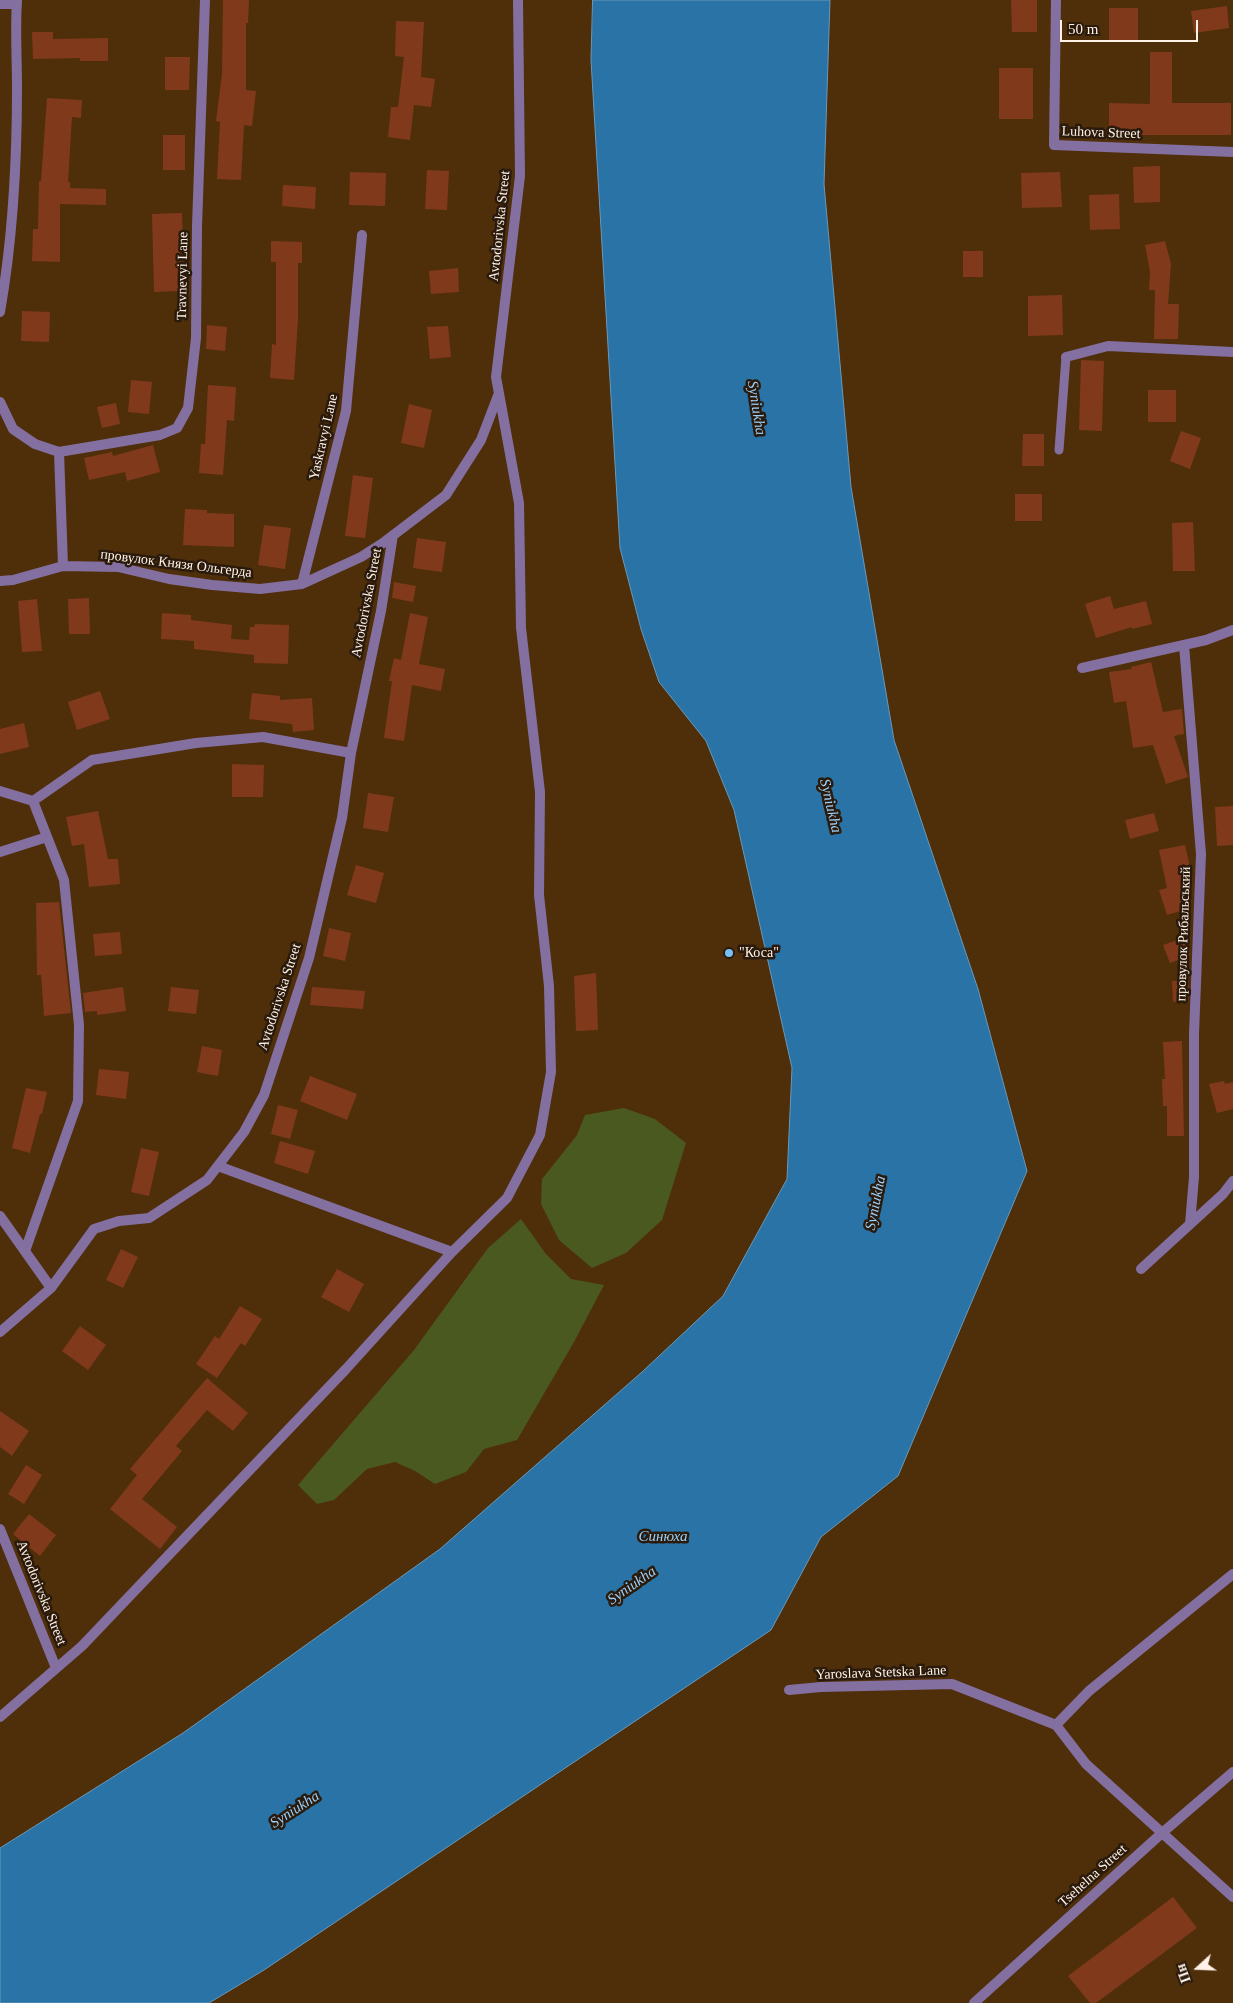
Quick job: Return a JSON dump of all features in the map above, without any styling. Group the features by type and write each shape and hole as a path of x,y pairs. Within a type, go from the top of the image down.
{"street":[{"name":"Travnevyi Lane","path":"59,452 160,435 177,428 188,408 196,338 205,0"},
{"name":"Avtodorivska Street","path":"0,1332 51,1288 94,1229 119,1221 149,1218 207,1180 244,1132 264,1095 308,958 342,818 351,753 381,611 393,535 446,495 481,440 499,392 496,377 520,176 518,0"},
{"name":"Luhova Street","path":"1056,0 1054,145 1233,152"},
{"path":"0,4 17,2 15,30 17,87 14,197 6,276 0,312"},
{"name":"Yaskravyi Lane","path":"302,584 346,411 362,235"},
{"path":"1066,357 1108,346 1233,352"},
{"path":"0,1717 82,1646 346,1369 452,1252 507,1198 540,1135 551,1072 549,986 539,895 540,792 521,628 519,503 499,392"},
{"path":"0,402 13,429 35,444 59,452 63,566"},
{"name":"провулок Князя Ольгерда","path":"0,581 13,580 63,566 118,568 169,579 260,589 302,584 361,557 393,535"},
{"path":"1082,668 1206,640 1233,630"},
{"name":"провулок Рибальський","path":"1184,645 1201,854 1194,1034 1194,1177 1190,1224"},
{"path":"33,801 92,760 196,742 263,737 351,753"},
{"path":"0,791 33,801"},
{"path":"25,1251 78,1101 79,1025 64,880 33,801"},
{"path":"0,852 47,837"},
{"path":"218,1166 452,1252"},
{"path":"1141,1269 1223,1194 1233,1181"},
{"path":"0,1216 51,1288"},
{"name":"Avtodorivska Street","path":"0,1529 56,1668"},
{"path":"1233,1574 1088,1691 1056,1724 1086,1764 1233,1897"},
{"name":"Yaroslava Stetska Lane","path":"789,1690 821,1687 952,1684 1056,1724"},
{"name":"Tsehelna Street","path":"974,2003 1162,1833 1233,1772"}],"lane":[{"path":"1059,450 1066,357"}],"green space":[{"path":"624,1108 655,1119 686,1143 662,1220 626,1253 592,1268 559,1240 541,1204 542,1179 577,1135 585,1115"},
{"path":"521,1219 546,1254 571,1279 604,1285 574,1342 517,1440 484,1449 466,1472 435,1484 415,1471 395,1462 367,1469 334,1500 317,1504 298,1485 414,1350 488,1248"}],"water":[{"name":"Синюха","path":"593,0 830,0 824,184 851,487 894,740 978,989 1027,1171 898,1476 821,1537 771,1630 264,1970 209,2003 0,2003 0,1848 183,1733 440,1549 642,1372 723,1296 787,1179 792,1068 734,810 706,741 659,682 641,629 620,548 591,60"}],"building":[{"path":"223,0 249,0 248,23 246,23 246,90 256,91 252,126 244,125 241,180 217,179 220,122 216,121 222,74"},
{"path":"1011,0 1037,0 1037,32 1012,32"},
{"path":"1227,6 1229,28 1194,33 1191,11"},
{"path":"1109,8 1138,8 1138,40 1109,40"},
{"path":"396,21 424,22 421,77 435,79 431,107 414,105 410,140 388,137 391,107 398,107 404,57 395,56"},
{"path":"32,32 53,32 53,39 108,38 108,61 80,61 80,58 33,59"},
{"path":"1150,52 1172,52 1172,103 1231,103 1231,135 1109,135 1109,103 1150,103"},
{"path":"165,57 190,57 189,90 165,90"},
{"path":"999,68 1033,68 1033,119 999,119"},
{"path":"47,98 82,100 81,118 72,117 68,182 70,182 70,188 106,189 106,205 60,204 60,262 32,261 33,229 38,229 39,181 41,181"},
{"path":"163,135 185,135 185,170 163,170"},
{"path":"1160,166 1160,202 1134,203 1133,167"},
{"path":"427,170 449,171 447,210 425,209"},
{"path":"350,172 386,173 385,206 349,205"},
{"path":"1060,172 1062,207 1022,208 1021,173"},
{"path":"283,185 316,187 315,209 282,206"},
{"path":"1119,194 1120,229 1090,230 1089,195"},
{"path":"182,213 183,243 180,243 181,291 154,292 152,214"},
{"path":"271,241 302,242 302,263 298,263 298,320 294,380 270,378 272,344 276,345 276,262 271,262"},
{"path":"1165,241 1171,264 1168,304 1179,304 1178,339 1154,339 1155,290 1149,290 1150,272 1145,245"},
{"path":"963,251 983,251 983,277 963,277"},
{"path":"458,268 459,292 431,294 429,271"},
{"path":"1062,295 1063,335 1028,336 1028,296"},
{"path":"22,311 50,312 49,342 21,341"},
{"path":"207,325 227,327 225,351 206,349"},
{"path":"448,326 451,357 430,359 427,327"},
{"path":"1081,360 1104,361 1102,431 1079,430"},
{"path":"131,380 152,382 149,414 128,412"},
{"path":"208,385 236,387 234,421 227,420 223,475 199,473 201,444 205,444"},
{"path":"1148,390 1176,390 1176,422 1148,422"},
{"path":"116,403 120,424 102,428 97,407"},
{"path":"409,404 432,410 424,448 401,443"},
{"path":"1181,431 1201,438 1190,469 1170,461"},
{"path":"1023,434 1044,434 1044,466 1022,466"},
{"path":"153,445 160,472 127,481 125,472 89,480 84,458 112,452 113,456"},
{"path":"353,475 373,478 365,538 345,536"},
{"path":"1015,494 1042,494 1042,521 1015,521"},
{"path":"185,509 207,510 207,513 234,514 234,547 183,545"},
{"path":"1193,522 1195,571 1173,571 1172,523"},
{"path":"264,525 291,528 285,569 258,565"},
{"path":"417,538 446,542 442,572 413,568"},
{"path":"394,582 416,586 413,602 392,598"},
{"path":"1110,596 1114,609 1146,601 1152,624 1132,629 1132,627 1096,638 1085,604"},
{"path":"89,598 90,634 69,634 68,599"},
{"path":"37,599 42,651 22,652 18,601"},
{"path":"162,613 191,615 191,620 232,625 231,639 249,640 250,627 254,627 255,624 289,625 288,664 254,663 254,655 194,649 194,641 161,639"},
{"path":"410,613 428,617 419,664 445,669 441,691 412,685 404,741 384,738 392,681 389,681 394,658 401,660"},
{"path":"1151,662 1163,712 1182,709 1184,734 1174,736 1188,777 1166,784 1153,745 1133,748 1126,701 1114,703 1109,672 1132,669 1131,667"},
{"path":"100,691 110,719 77,730 68,702"},
{"path":"252,693 280,696 280,700 312,698 314,730 293,732 292,724 249,719"},
{"path":"24,723 29,747 0,754 0,729"},
{"path":"232,764 264,765 263,797 232,797"},
{"path":"368,793 394,797 388,832 363,828"},
{"path":"1233,806 1233,845 1217,846 1215,807"},
{"path":"98,811 108,859 118,859 120,884 89,887 84,844 72,846 66,817"},
{"path":"1154,813 1159,831 1130,839 1125,820"},
{"path":"1185,845 1190,867 1179,869 1191,908 1167,915 1159,890 1167,888 1159,850"},
{"path":"356,865 384,873 376,903 347,895"},
{"path":"59,902 71,1013 44,1016 41,975 37,975 36,903"},
{"path":"329,928 351,933 345,961 323,956"},
{"path":"120,932 122,954 95,956 93,934"},
{"path":"1186,937 1190,956 1170,963 1163,945"},
{"path":"596,973 598,1030 576,1031 574,976"},
{"path":"1172,981 1189,981 1188,1000 1173,1002"},
{"path":"123,987 126,1011 97,1015 97,1011 85,1012 83,993"},
{"path":"171,987 199,990 196,1014 168,1011"},
{"path":"312,987 365,991 363,1009 310,1005"},
{"path":"1182,1041 1184,1136 1167,1136 1167,1106 1163,1106 1162,1079 1165,1079 1163,1042"},
{"path":"202,1046 222,1050 218,1076 197,1072"},
{"path":"99,1069 129,1072 126,1099 96,1095"},
{"path":"310,1076 357,1094 347,1120 300,1101"},
{"path":"1224,1081 1225,1084 1233,1082 1233,1109 1217,1113 1209,1084"},
{"path":"26,1088 47,1092 30,1153 12,1148"},
{"path":"278,1105 298,1110 290,1139 271,1134"},
{"path":"280,1141 315,1151 308,1174 274,1163"},
{"path":"141,1148 159,1152 149,1196 131,1192"},
{"path":"121,1249 138,1257 123,1288 106,1280"},
{"path":"337,1269 364,1284 349,1312 321,1297"},
{"path":"240,1306 262,1319 245,1346 241,1343 217,1378 196,1364 215,1336 219,1339"},
{"path":"80,1326 106,1345 88,1370 62,1351"},
{"path":"207,1378 248,1413 233,1431 207,1410 176,1446 182,1451 142,1499 177,1527 160,1549 110,1509 137,1475 130,1469"},
{"path":"0,1411 29,1431 12,1456 0,1447"},
{"path":"26,1465 42,1475 24,1504 8,1494"},
{"path":"29,1514 56,1535 40,1556 13,1534"},
{"path":"1173,1897 1197,1928 1096,2003 1090,2003 1068,1976"}],"place":[{"name":"\"Коса\"","path":"729,953"}],"water label":[{"name":"Syniukha","path":"756,408"},
{"name":"Syniukha","path":"830,806"},
{"name":"Syniukha","path":"876,1203"},
{"name":"Syniukha","path":"632,1586"},
{"name":"Syniukha","path":"295,1810"}]}
